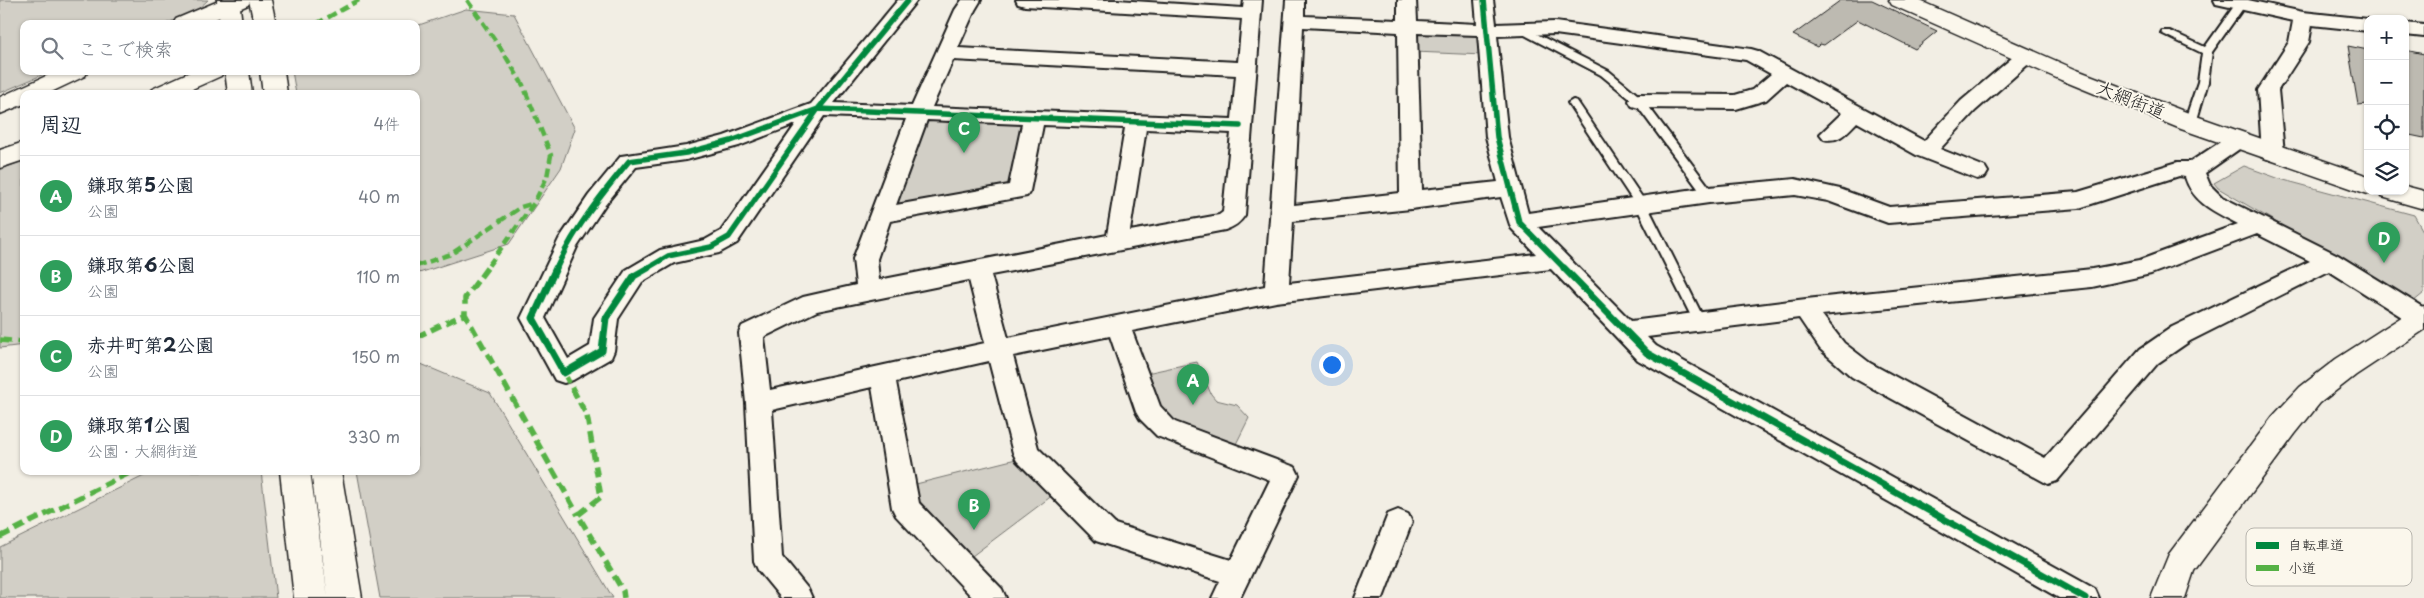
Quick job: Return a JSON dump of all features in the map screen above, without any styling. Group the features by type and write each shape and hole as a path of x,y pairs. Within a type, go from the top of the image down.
{"street":[{"path":"260,0 264,20"},
{"path":"908,0 818,109 729,237 711,247 668,256 634,276 606,318 602,351 564,373 533,318 567,245 597,200 629,161 686,153 731,141 818,109 1034,116 1240,126"},
{"path":"869,291 865,259 919,113 965,10 972,0"},
{"path":"798,598 768,561 759,403 751,333 811,303 1117,241 1225,222 1234,215 1240,126 1252,7 1024,0"},
{"path":"1407,0 1411,201"},
{"path":"1484,0 1497,137 1519,222 1647,353 2085,598"},
{"name":"大網街道","path":"1900,0 2026,56 2190,123 2273,154 2364,184"},
{"path":"2240,2 2303,18 2364,25"},
{"path":"195,20 232,7"},
{"path":"1276,293 1295,10 1409,26 1487,30 1556,28 1750,55 1926,151 1977,172"},
{"path":"2273,154 2268,90 2299,42 2303,18"},
{"path":"2409,29 2424,31"},
{"path":"946,53 1246,69"},
{"path":"1926,151 1968,106 2026,56"},
{"path":"1639,102 1742,101 1760,95 1783,74"},
{"path":"36,90 68,75"},
{"path":"169,90 204,75"},
{"path":"238,75 239,90"},
{"path":"273,75 274,90"},
{"path":"0,106 20,97"},
{"path":"1831,134 1855,113"},
{"path":"881,215 1019,191 1034,116"},
{"path":"1117,241 1137,122"},
{"path":"1519,222 1709,194 1796,187 1832,194 1888,215 2079,200 2178,169 2194,170 2238,140"},
{"path":"0,160 20,152"},
{"path":"2168,598 2180,564 2284,425 2310,395 2346,367 2423,317 2330,261 2214,202 2202,194 2194,170"},
{"path":"1282,214 1411,201 1510,188"},
{"path":"2402,195 2422,202"},
{"path":"1625,331 1806,308 2092,278 2143,268 2260,224"},
{"path":"759,403 999,349 1276,293 1555,260"},
{"path":"1806,308 1824,339 1844,359 2048,472 2149,356 2181,334 2330,261"},
{"path":"978,270 1026,453 1106,533 1232,586 1286,475 1166,429 1149,412 1118,325"},
{"path":"882,376 906,508 992,598"},
{"path":"296,475 311,598"},
{"path":"327,475 345,598"},
{"path":"1369,598 1398,522"}],"lane":[{"path":"2190,123 2204,82 2207,52 2240,2"},
{"path":"1521,29 1606,73 1639,102 1709,194"},
{"path":"2166,33 2207,52"},
{"path":"1573,103 1640,204 1699,321"}],"shaded area":[{"path":"0,0 208,0 196,11 175,20 20,20 20,75 42,75 0,93"},
{"path":"466,9 514,14 575,129 561,168 509,244 420,273 420,90 295,90 293,75 420,75 420,25"},
{"path":"1418,31 1473,33 1480,38 1483,55 1415,52 1415,34"},
{"path":"926,119 1026,121 1009,186 897,209 891,203"},
{"path":"20,162 20,346 0,348 0,170"},
{"path":"2244,166 2280,179 2414,215 2424,233 2424,293 2413,302 2410,301 2218,188 2214,183"},
{"path":"1197,362 1211,394 1216,400 1237,405 1249,418 1234,448 1164,420 1142,374"},
{"path":"420,364 490,393 613,598 380,598 358,475 420,475"},
{"path":"1016,459 1053,495 968,559 916,502 912,485"},
{"path":"146,475 261,475 276,598 0,598 0,547"}],"building":[{"path":"1841,0 1872,0 1937,31 1915,49 1858,20 1824,45 1820,44 1817,47 1793,35"},
{"path":"2348,46 2364,49 2364,104 2358,105"},
{"path":"2409,51 2424,54 2424,138 2409,135"}],"marked path":[{"path":"323,20 359,0"},
{"path":"467,0 500,47 523,85 551,155 547,177 534,203 465,298 465,314 578,515"},
{"path":"420,265 451,254 521,207 534,203"},
{"path":"420,335 465,314"},
{"path":"0,340 20,342"},
{"path":"564,373 587,416 601,497 578,515 623,591 624,598"},
{"path":"0,537 125,475"}],"cycle path":[{"path":"908,0 818,109 729,237 711,247 668,256 634,276 606,318 602,351 564,373 533,318 567,245 597,200 629,161 686,153 731,141 818,109 1240,126"},
{"path":"1484,0 1497,137 1519,222 1647,353 2085,598"}],"place":[{"name":"赤井町第2公園","path":"964,153"},
{"name":"鎌取第1公園","path":"2384,263"},
{"name":"鎌取第5公園","path":"1193,405"},
{"name":"鎌取第6公園","path":"974,530"}]}
